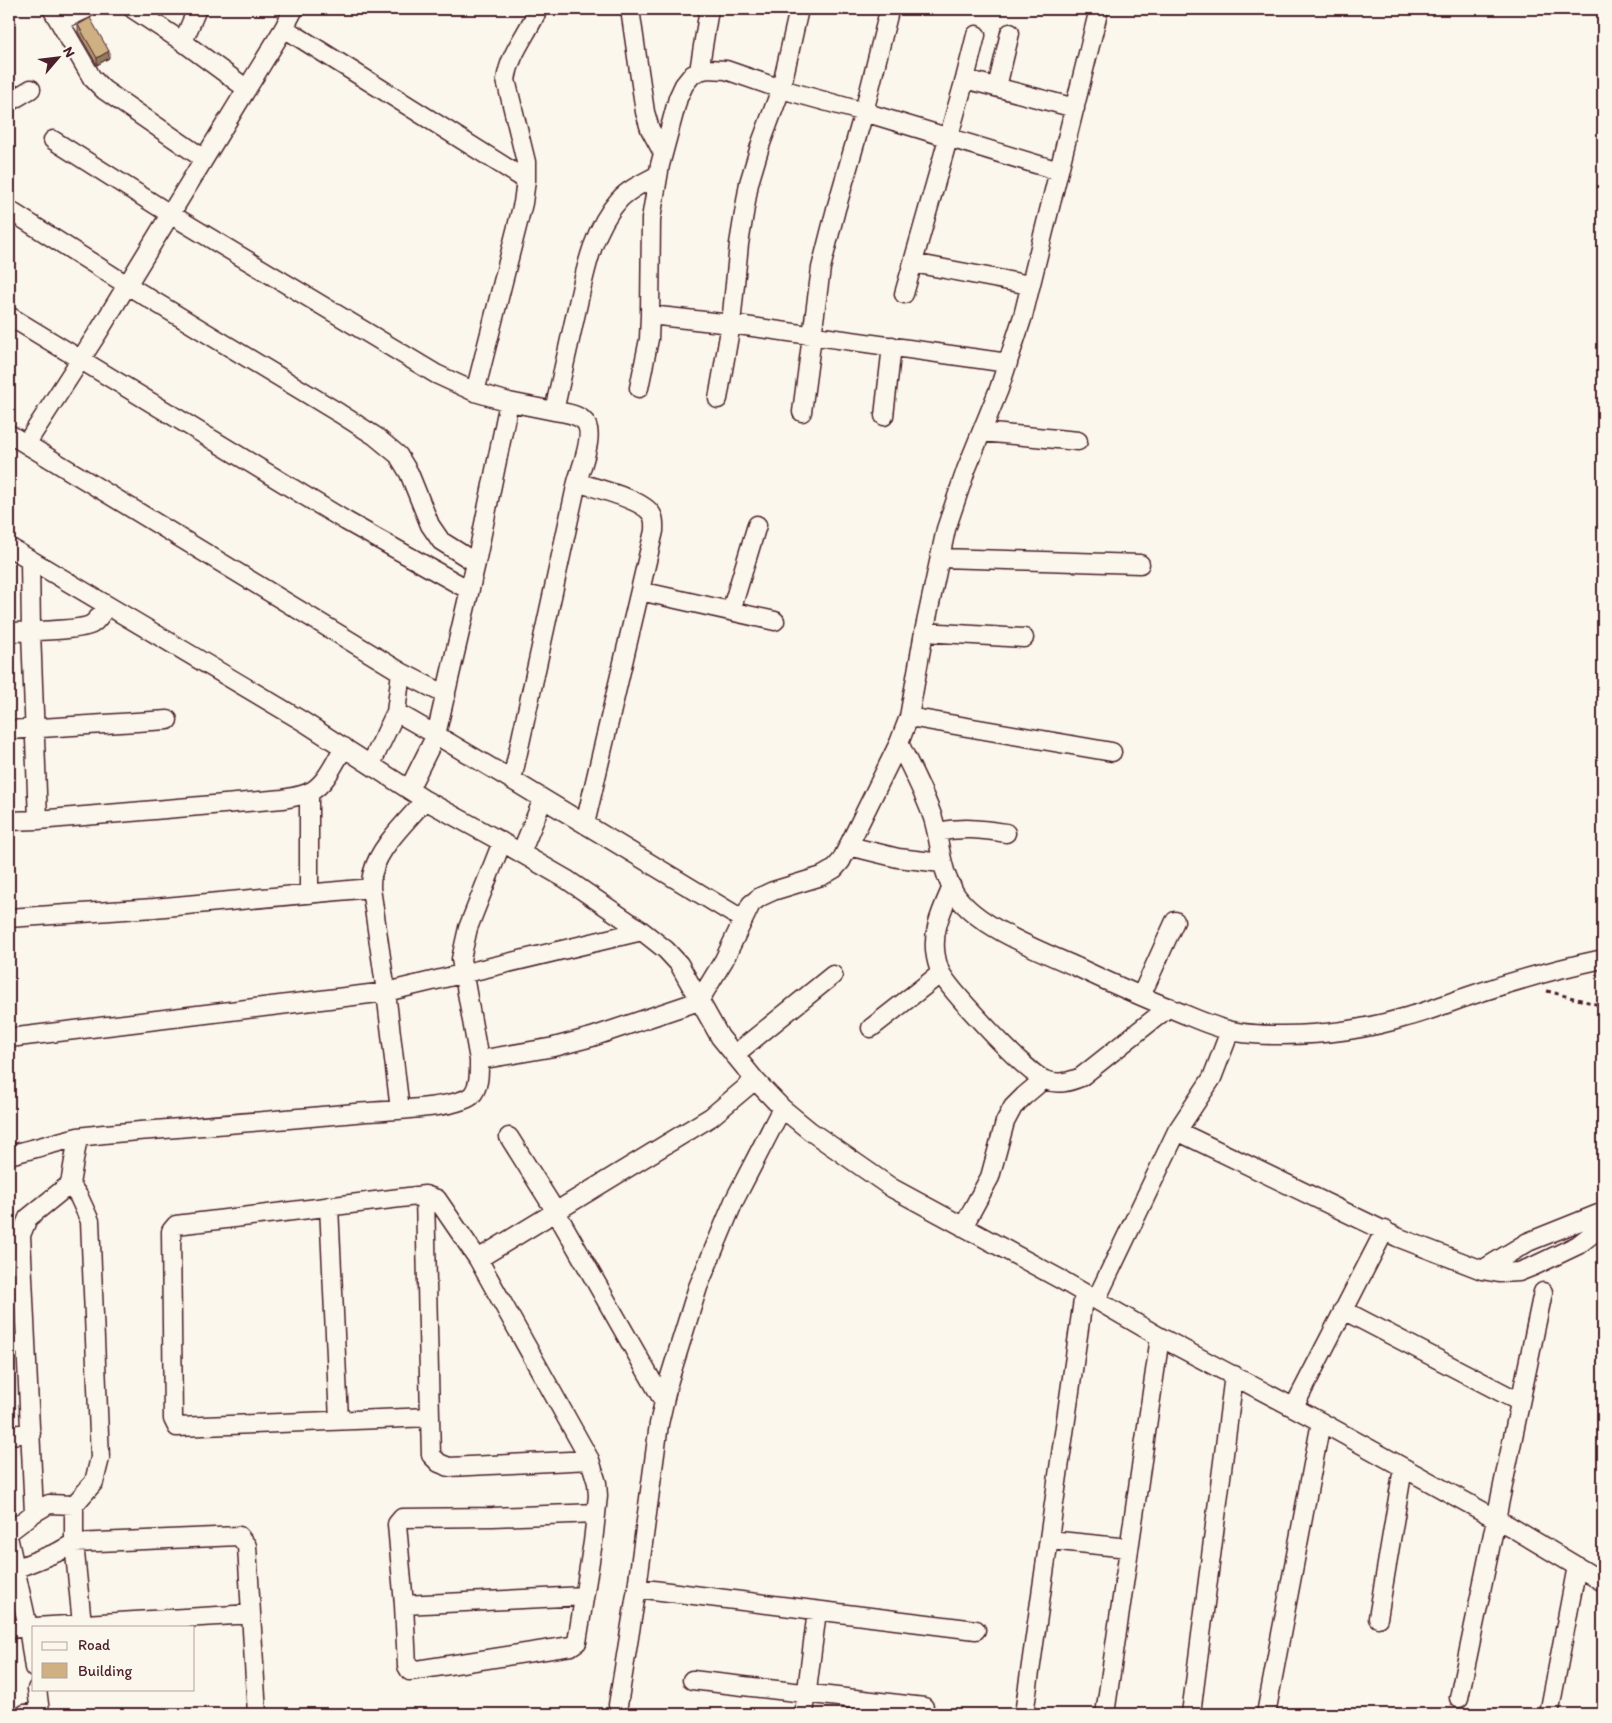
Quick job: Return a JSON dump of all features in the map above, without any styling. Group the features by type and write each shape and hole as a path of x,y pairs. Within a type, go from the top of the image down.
{"street":[{"path":"86,9 56,15 92,78 104,90 204,159"},
{"path":"133,9 183,42 247,89"},
{"path":"183,42 197,9"},
{"path":"26,444 127,285 294,9"},
{"path":"475,392 523,203 526,180 526,162 506,80 508,67 513,54 538,9"},
{"path":"630,9 645,112 650,129 662,153"},
{"path":"699,71 709,9"},
{"path":"718,399 731,324 739,244 749,183 780,88 800,9"},
{"path":"480,1060 554,1047 592,1037 699,1001 724,960 742,919 751,904 773,891 822,876 834,869 849,846 899,743 909,717 924,632 946,529 1008,363 1023,316 1099,9"},
{"path":"802,412 821,268 864,112 888,15"},
{"path":"284,28 526,180"},
{"path":"997,88 1010,33"},
{"path":"904,294 976,35"},
{"path":"639,388 648,339 650,315 651,219 662,153 681,92 692,75 699,71 708,68 726,70 780,88 1059,171"},
{"path":"965,79 1075,108"},
{"path":"9,102 30,89"},
{"path":"53,140 170,214 436,374 475,392 509,402 570,414 583,420 589,427 589,439 577,482 512,780"},
{"path":"554,411 586,269 595,241 606,218 620,199 635,187 658,175"},
{"path":"9,210 127,285 374,436 398,455 410,473 430,525 441,541 476,563"},
{"path":"913,263 1030,285"},
{"path":"650,315 731,324 1008,363"},
{"path":"9,316 346,521 469,590"},
{"path":"884,416 892,346"},
{"path":"409,789 436,735 476,563 509,402"},
{"path":"982,432 1078,441"},
{"path":"9,434 401,672 446,695"},
{"path":"577,482 635,502 646,508 652,515 654,531 585,824"},
{"path":"731,611 757,525"},
{"path":"9,547 344,747 425,800 566,879 642,931 680,964 720,1037 755,1080 782,1108 816,1136 892,1188 1160,1336 1294,1407 1495,1519 1603,1582"},
{"path":"940,558 1140,564"},
{"path":"30,560 38,820"},
{"path":"640,591 775,621"},
{"path":"9,632 79,628 91,625 99,618 107,605"},
{"path":"924,632 1024,638"},
{"path":"371,764 396,712 401,672"},
{"path":"396,712 742,919"},
{"path":"909,717 1112,752"},
{"path":"9,730 34,730 168,720"},
{"path":"899,743 929,807 937,832 942,864 952,887 965,905 1001,931 1082,970 1168,1008 1230,1031 1265,1035 1300,1035 1360,1029 1412,1016 1543,973 1603,959"},
{"path":"9,821 282,799 310,792 320,785 344,747"},
{"path":"309,894 310,792"},
{"path":"521,853 543,799"},
{"path":"400,1110 371,888 373,872 378,858 425,800"},
{"path":"937,832 970,828 1006,833"},
{"path":"9,1155 78,1137 400,1110 458,1103 471,1095 478,1086 480,1060 461,959 468,928 502,842"},
{"path":"849,846 898,858 942,864"},
{"path":"952,887 936,930 936,957 941,973 950,986 1006,1048 1024,1066 1043,1080 1055,1083 1069,1082 1081,1077 1168,1008"},
{"path":"9,918 154,908 371,888"},
{"path":"1141,996 1175,921"},
{"path":"9,1038 386,992 642,931"},
{"path":"871,1028 941,973"},
{"path":"734,1055 833,975"},
{"path":"1024,1714 1049,1540 1090,1296 1177,1131 1212,1078 1230,1031"},
{"path":"478,1259 711,1117 755,1080"},
{"path":"963,1227 990,1177 1005,1122 1018,1102 1043,1080"},
{"path":"618,1705 637,1588 659,1424 669,1380 698,1287 734,1201 782,1108"},
{"path":"1177,1131 1397,1237 1482,1270 1499,1273 1519,1272 1578,1245 1603,1222"},
{"path":"34,1513 21,1235 28,1218 70,1184 78,1137"},
{"path":"509,1137 556,1212 664,1402"},
{"path":"70,1184 79,1197 90,1221 100,1458 94,1482 74,1505 74,1542 82,1624"},
{"path":"425,1195 431,1455 439,1463 448,1467 590,1460"},
{"path":"430,1417 177,1426 172,1419 171,1231 176,1225 329,1206 425,1195 436,1199 478,1259 590,1460 597,1483 598,1496 593,1542 576,1642 571,1646 410,1671 407,1666 397,1524 402,1518 596,1513"},
{"path":"329,1206 339,1420"},
{"path":"1482,1270 1528,1242 1603,1212"},
{"path":"1294,1407 1385,1230"},
{"path":"1459,1698 1543,1292"},
{"path":"1343,1310 1520,1402"},
{"path":"1105,1714 1160,1336"},
{"path":"9,1345 26,1343"},
{"path":"1191,1714 1234,1375"},
{"path":"1266,1714 1321,1422"},
{"path":"9,1436 31,1433"},
{"path":"1378,1618 1403,1468"},
{"path":"9,1532 34,1513 50,1504 74,1505"},
{"path":"15,1569 58,1552 74,1542 240,1536 247,1546 257,1714"},
{"path":"1049,1540 1129,1548"},
{"path":"9,1541 32,1627 9,1630"},
{"path":"1549,1714 1577,1566"},
{"path":"637,1588 976,1630"},
{"path":"404,1605 584,1596"},
{"path":"804,1714 817,1611"},
{"path":"49,1626 251,1614"},
{"path":"692,1680 924,1707"},
{"path":"37,1690 37,1714"}],"path":[{"path":"1546,991 1603,1006"}],"building":[{"path":"90,18 109,51 97,58 78,25"}]}
